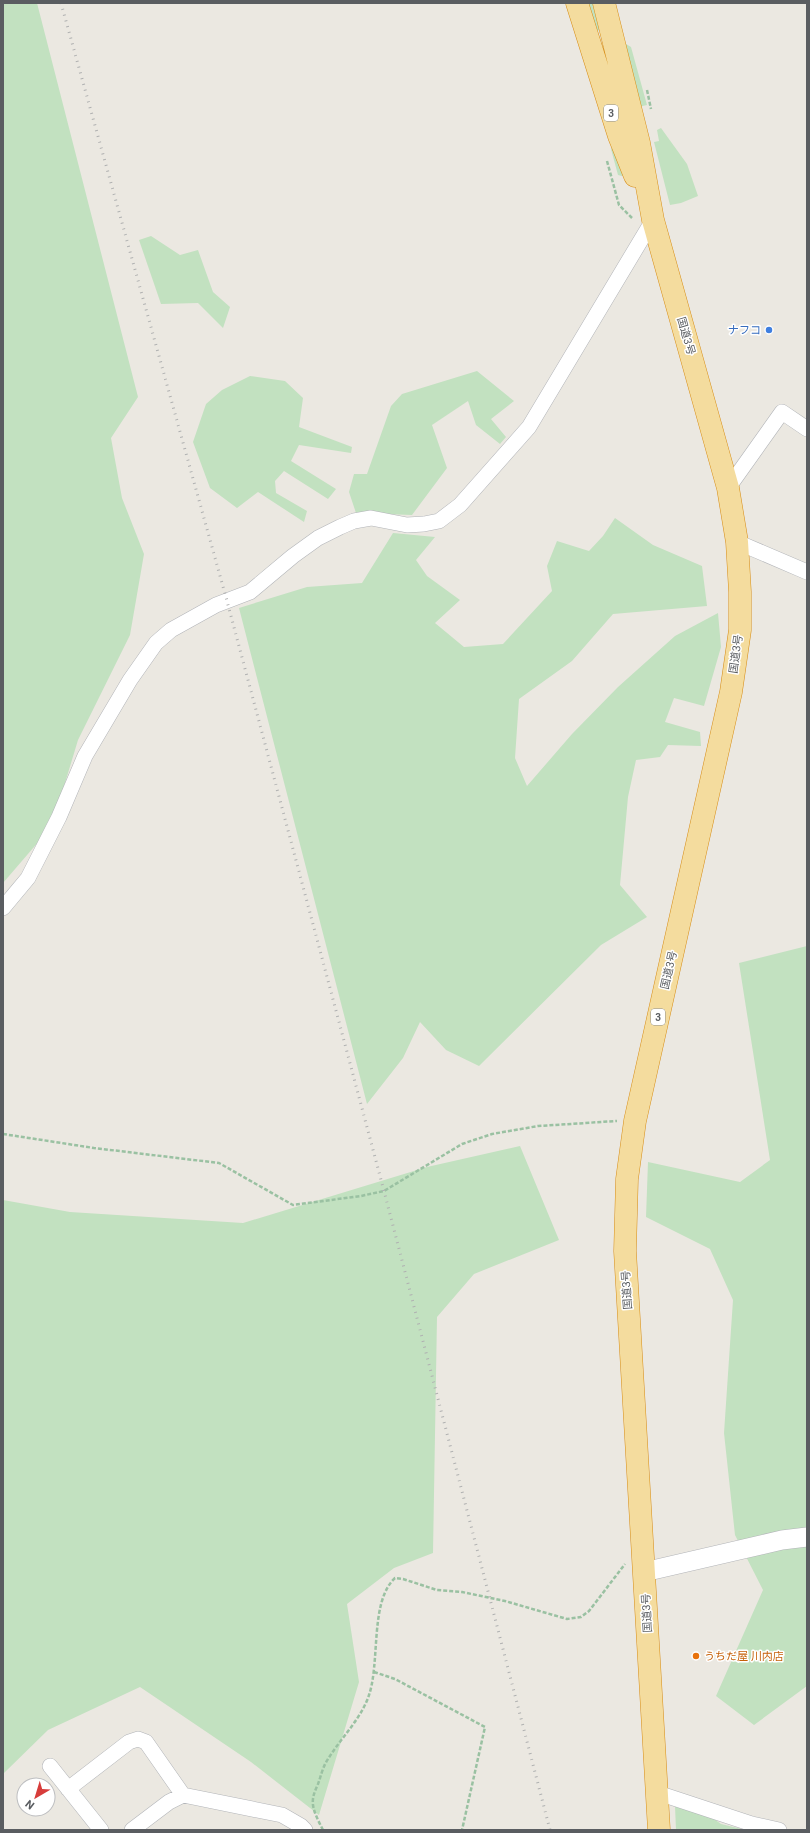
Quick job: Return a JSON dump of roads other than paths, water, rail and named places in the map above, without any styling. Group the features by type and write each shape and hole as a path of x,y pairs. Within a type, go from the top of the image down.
{"highway":[{"name":"国道3号","path":"577,3 619,136 653,220"},
{"name":"国道3号","path":"604,3 639,143 653,220 728,488 737,542 740,592 740,630 731,692 635,1120 628,1179 625,1251 659,1830"}],"street":[{"path":"3,908 28,878 57,823 85,756 130,680 156,643 177,626 216,605 250,592 293,556 318,538 340,527 354,521 371,518 407,525 439,522 460,505 529,427 653,220"},
{"path":"728,488 782,412 807,429"},
{"path":"737,542 807,572"},
{"path":"644,1572 782,1540 807,1537"},
{"path":"68,1789 128,1742 138,1739 146,1742 183,1795"},
{"path":"50,1766 101,1830"},
{"path":"658,1793 752,1824 779,1830"},
{"path":"132,1830 169,1802 183,1795 282,1815 305,1830"}],"railway":[{"path":"61,3 227,601 384,1191 550,1830"}],"place":[{"name":"ナフコ","path":"769,330"},
{"name":"うちだ屋 川内店","path":"696,1656"}]}
